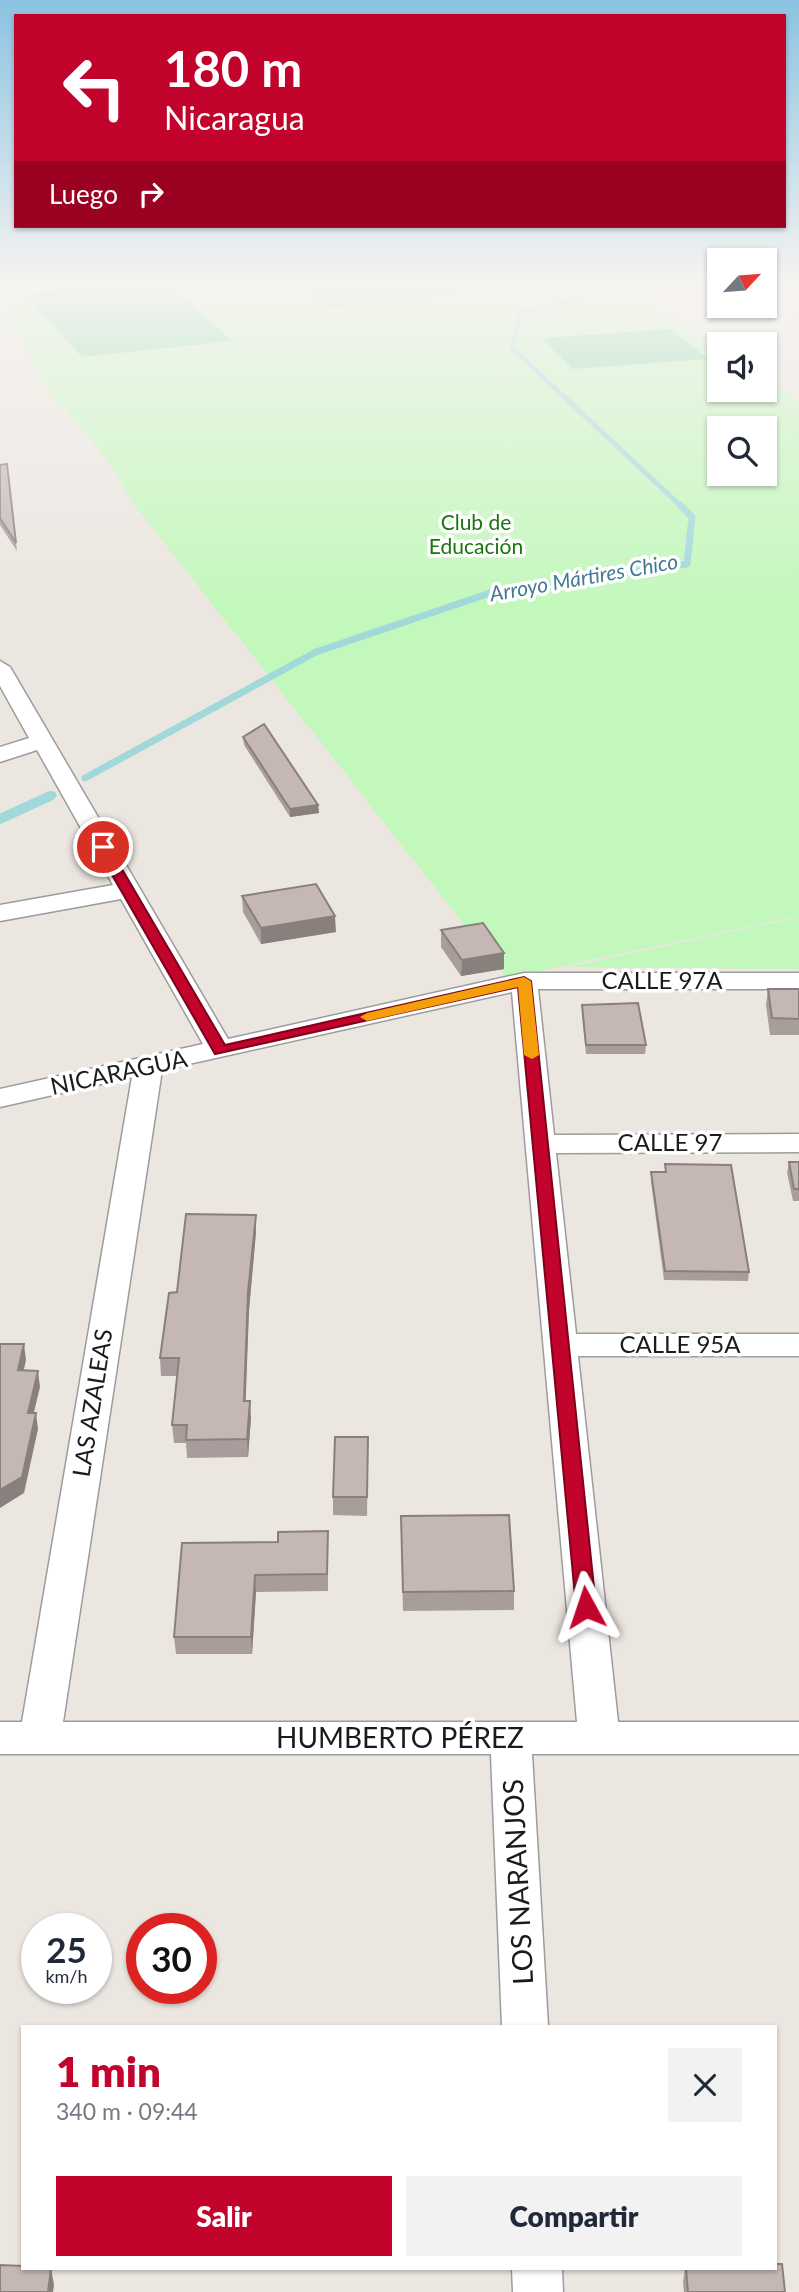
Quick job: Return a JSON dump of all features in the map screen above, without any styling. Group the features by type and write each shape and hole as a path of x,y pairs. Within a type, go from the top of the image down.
{"street":[{"path":"0,667 220,1051"},
{"path":"0,755 41,741"},
{"path":"0,913 127,890"},
{"path":"524,981 599,1738"},
{"name":"NICARAGUA","path":"0,1098 524,981"},
{"name":"CALLE 97A","path":"524,981 799,981"},
{"name":"LAS AZALEAS","path":"40,1738 148,1067"},
{"name":"CALLE 97","path":"541,1144 799,1143"},
{"name":"CALLE 95A","path":"560,1345 799,1345"},
{"name":"HUMBERTO PÉREZ","path":"0,1738 799,1738"},
{"name":"LOS NARANJOS","path":"511,1738 525,2025"},
{"path":"537,2270 538,2292"}],"green space":[{"name":"Club de Educación","path":"47,389 707,389 707,402 777,402 777,389 780,389 799,401 799,916 506,978 132,502 112,468 84,430"},
{"path":"799,917 799,969 569,967"}],"building":[{"path":"7,464 16,543 0,518 0,465"},
{"path":"264,724 318,805 290,809 243,737"},
{"path":"316,884 335,916 261,928 242,896"},
{"path":"483,923 504,953 462,960 441,930"},
{"path":"768,989 799,989 799,1019 772,1018"},
{"path":"638,1003 646,1045 586,1045 582,1005"},
{"path":"789,1162 799,1162 799,1189 794,1189"},
{"path":"665,1164 731,1165 749,1272 665,1271 651,1172 666,1172"},
{"path":"186,1214 256,1215 248,1292 244,1401 250,1401 247,1439 186,1440 187,1425 172,1425 179,1358 160,1358 169,1293 177,1292"},
{"path":"0,1344 24,1344 18,1370 38,1371 28,1413 36,1413 22,1477 0,1490"},
{"path":"335,1437 368,1437 367,1497 333,1497"},
{"path":"509,1515 514,1591 403,1592 401,1516"},
{"path":"328,1531 327,1574 255,1575 251,1637 174,1637 182,1543 278,1542 278,1532"},
{"path":"777,2264 782,2264 785,2292 688,2292 686,2270 777,2270"},
{"path":"0,2265 21,2266 21,2270 51,2270 48,2292 0,2292"}],"waterway":[{"name":"Arroyo Mártires Chico","path":"556,389 682,507"},
{"name":"Arroyo Mártires Chico","path":"85,778 316,652 493,592 687,564 692,517 682,507"},
{"name":"Arroyo Mártires Chico","path":"47,798 53,795"},
{"name":"Arroyo Mártires Chico","path":"0,819 50,796"}],"slow traffic":[{"path":"367,1017 524,981 532,1055"}],"route":[{"path":"103,847 220,1051 524,981 586,1607"}]}
